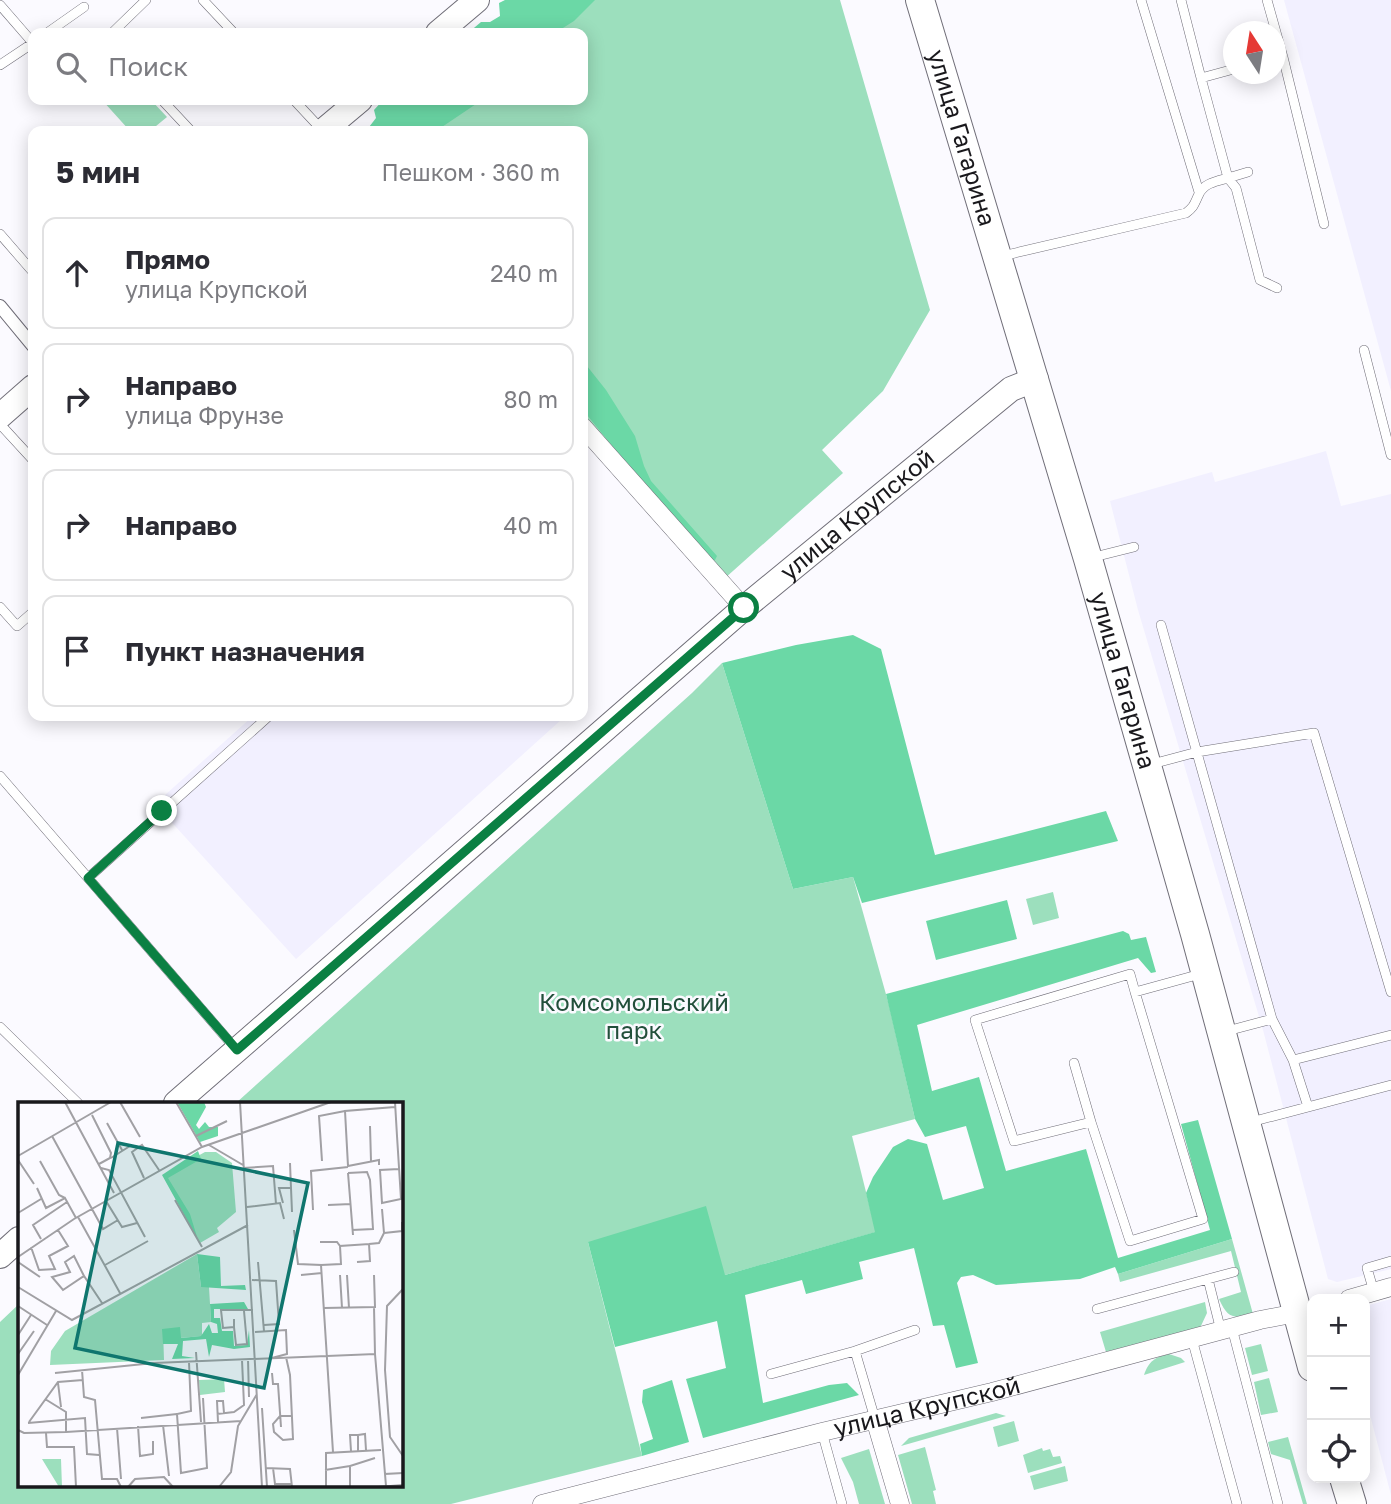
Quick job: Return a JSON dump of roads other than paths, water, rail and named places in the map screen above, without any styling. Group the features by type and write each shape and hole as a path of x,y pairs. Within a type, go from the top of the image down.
{"main road":[{"path":"444,28 477,0"},
{"name":"улица Гагарина","path":"920,0 996,257 1036,379 1246,1123 1305,1312 1311,1357"},
{"path":"329,126 354,105"},
{"name":"улица Крупской","path":"177,1102 744,608 1011,388 1036,379"},
{"path":"0,416 28,391"},
{"path":"0,1256 18,1241"},
{"path":"1346,1483 1352,1504"}],"street":[{"path":"0,306 28,340"},
{"path":"588,433 744,608"},
{"name":"улица Крупской","path":"542,1504 822,1432 992,1392 1226,1329 1305,1312"},
{"path":"875,1419 900,1504"}],"lane":[{"path":"117,28 146,0"},
{"path":"203,0 228,28"},
{"path":"1141,0 1199,192"},
{"path":"1181,0 1228,178 1236,188 1260,280 1278,288"},
{"path":"1267,0 1271,21"},
{"path":"0,5 28,37"},
{"path":"54,28 83,7"},
{"path":"0,65 28,46"},
{"path":"1201,78 1223,72"},
{"path":"1286,83 1325,224"},
{"path":"167,105 186,126"},
{"path":"299,105 318,126"},
{"path":"996,257 1186,213 1195,206 1199,192 1210,182 1248,172"},
{"path":"0,234 28,266"},
{"path":"1364,350 1391,455"},
{"path":"0,424 28,455"},
{"path":"1088,559 1133,547"},
{"path":"0,607 16,626 28,616"},
{"path":"1161,625 1272,1019 1293,1060 1308,1107"},
{"path":"88,878 263,721"},
{"path":"1147,766 1197,752 1314,733 1391,992"},
{"path":"0,776 237,1050"},
{"path":"1135,992 1205,972"},
{"path":"1074,1063 1130,1241 1203,1219 1130,974 975,1020 1014,1141 1091,1122"},
{"path":"1222,1032 1272,1019"},
{"path":"0,1027 77,1102"},
{"path":"1293,1060 1391,1035"},
{"path":"1246,1123 1391,1085"},
{"path":"1382,1290 1367,1268 1391,1261"},
{"path":"1097,1309 1234,1272"},
{"path":"1208,1279 1226,1329 1278,1504"},
{"path":"771,1374 915,1330"},
{"path":"1192,1339 1237,1504"},
{"path":"855,1350 875,1419"},
{"path":"822,1432 842,1504"}],"park label":[{"name":"Комсомольский парк","path":"634,1017"}]}
